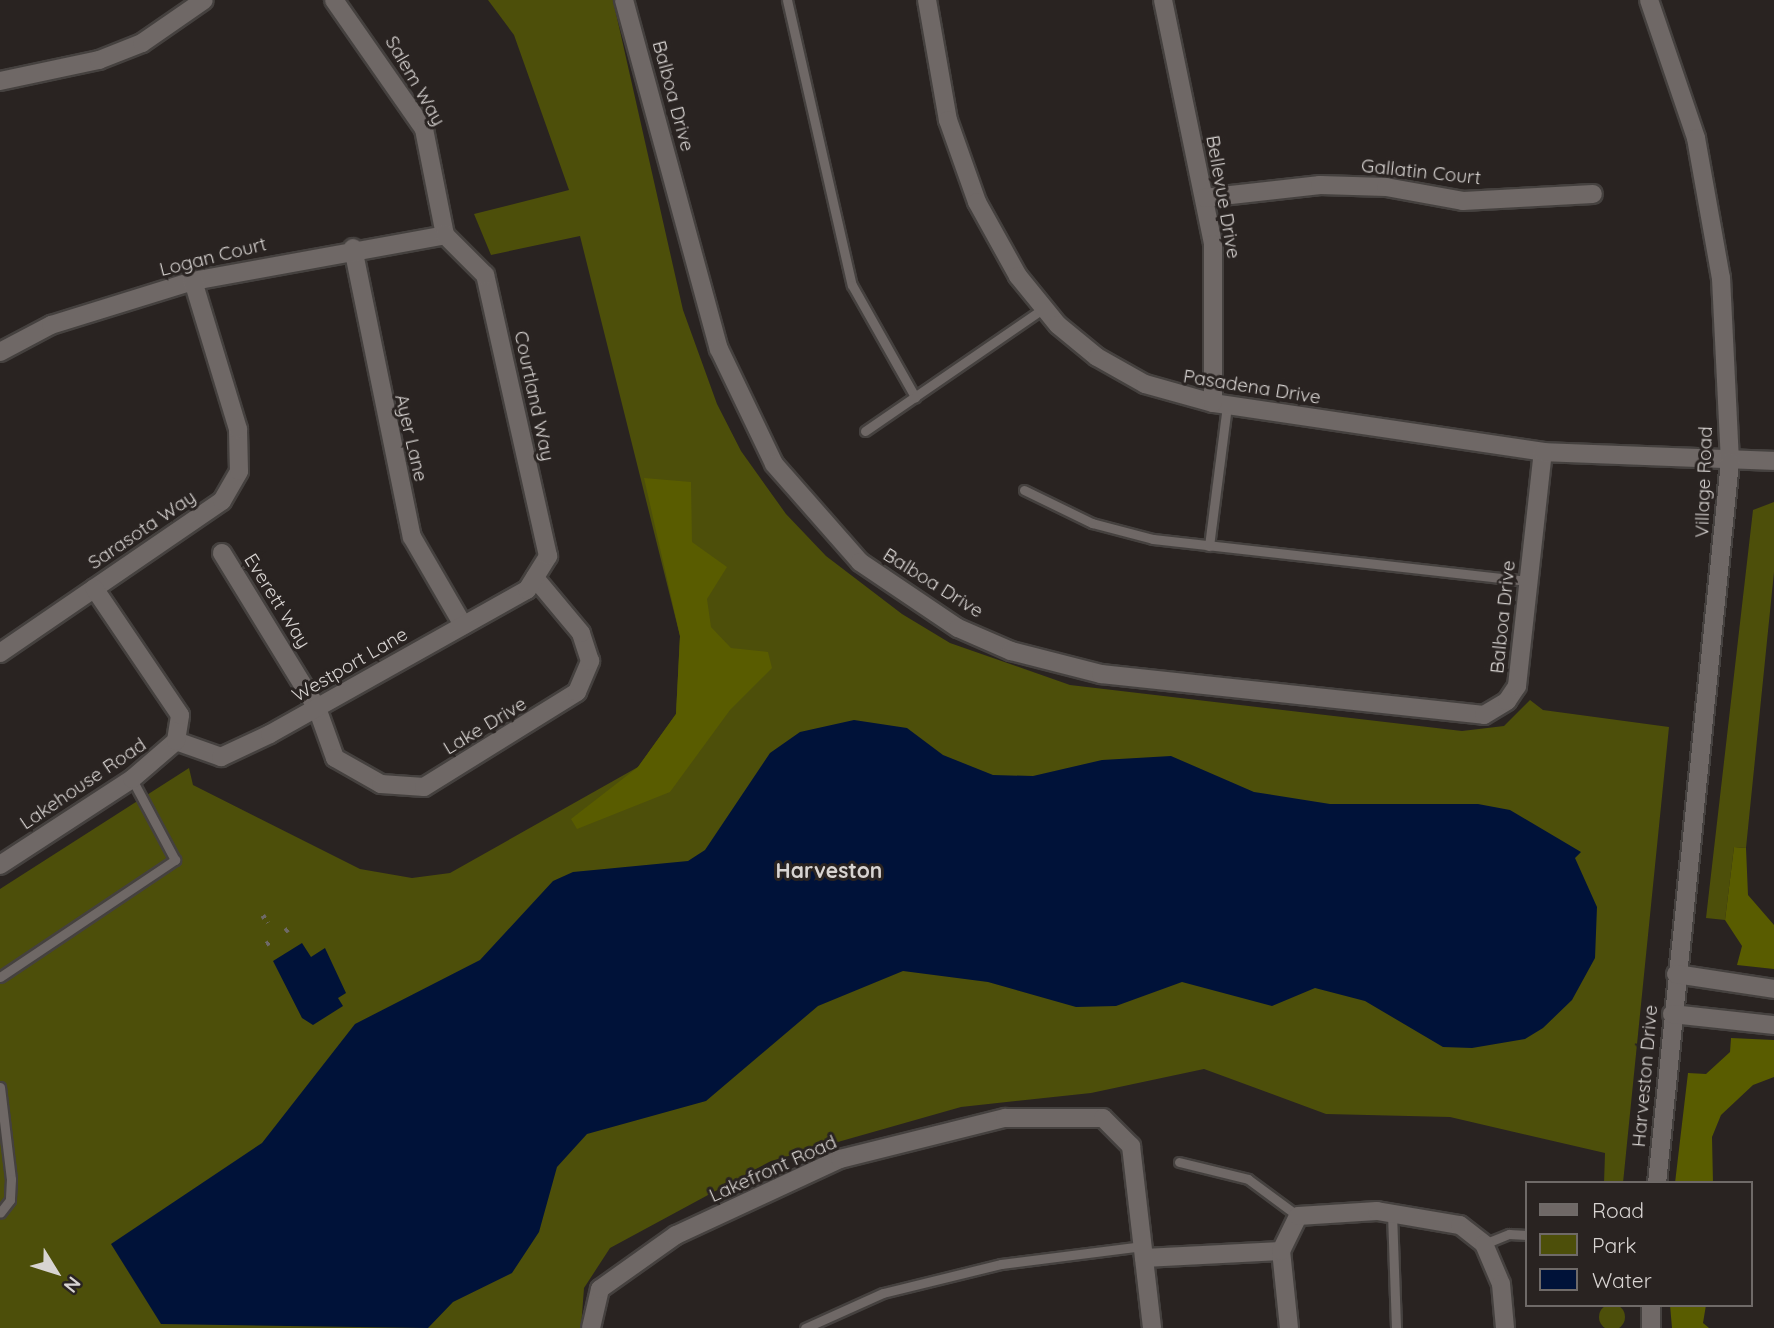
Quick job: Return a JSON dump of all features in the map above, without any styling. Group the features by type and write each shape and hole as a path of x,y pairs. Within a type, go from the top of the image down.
{"street":[{"path":"0,81 99,60 142,43 204,0"},
{"name":"Salem Way","path":"334,0 424,129 445,235"},
{"name":"Balboa Drive","path":"624,0 701,290 749,415 774,464 819,522 904,594 958,628 1059,666 1484,715 1507,701 1517,686 1542,452"},
{"name":"Pasadena Drive","path":"927,0 948,120 977,202 1018,276 1044,308 1097,357 1164,392 1220,404 1542,452 1730,462 1774,461"},
{"name":"Bellevue Drive","path":"1163,0 1204,198 1217,319 1220,404"},
{"name":"Village Road","path":"1649,0 1696,138 1721,278 1730,462 1676,974"},
{"name":"Gallatin Court","path":"1204,198 1320,185 1385,187 1464,201 1593,194"},
{"name":"Logan Court","path":"0,352 51,325 193,281 353,248 445,235"},
{"name":"Courtland Way","path":"445,235 485,275 492,299 548,555 535,578"},
{"name":"Ayer Lane","path":"353,248 412,537 463,625"},
{"name":"Sarasota Way","path":"0,653 222,501 239,471 239,429 193,281"},
{"name":"Everett Way","path":"222,553 317,708"},
{"name":"Westport Lane","path":"176,741 221,757 317,708 527,590 535,578"},
{"name":"Lake Drive","path":"317,708 335,758 381,784 424,787 532,724 577,692 590,661 581,633 535,578"},
{"name":"Lakehouse Road","path":"0,864 132,779 176,741 180,715 94,588"},
{"path":"1676,974 1774,989"},
{"name":"Harveston Drive","path":"1657,1181 1676,974"},
{"path":"1672,1014 1774,1025"},
{"name":"Lakefront Road","path":"591,1328 600,1289 676,1235 840,1160 1005,1118 1104,1118 1131,1146 1143,1252"},
{"path":"1289,1328 1281,1251 1298,1216 1392,1213 1460,1225 1484,1244 1501,1284 1505,1328"},
{"path":"1152,1328 1143,1252 1281,1251"},
{"path":"1651,1307 1651,1328"}],"lane":[{"path":"787,0 852,285 915,397"},
{"path":"865,431 1044,308"},
{"path":"1209,546 1220,404"},
{"path":"1024,490 1116,531 1209,546 1528,581"},
{"path":"0,977 175,860 132,779"},
{"path":"0,1087 11,1179 10,1200 0,1213"},
{"path":"1179,1162 1248,1179 1298,1216"},
{"path":"1392,1213 1396,1328"},
{"path":"1484,1244 1509,1234 1526,1235"},
{"path":"805,1328 883,1293 961,1274 1143,1252"}],"path":[{"path":"263,915 268,923"}],"green space":[{"path":"488,0 613,0 683,310 717,404 741,451 786,514 826,556 902,614 950,643 1070,685 1462,731 1504,726 1530,700 1543,710 1669,727 1623,1181 1604,1181 1605,1153 1450,1117 1326,1114 1204,1069 1091,1093 961,1107 771,1161 610,1248 584,1288 581,1328 0,1328 0,889 189,768 193,785 360,869 412,878 450,873 638,767 676,714 680,636 580,236 491,255 474,214 569,190 514,35"},
{"path":"1774,502 1774,572 1746,848 1734,847 1725,920 1706,918 1753,510"},
{"path":"1604,1307 1620,1307 1624,1312 1624,1322 1617,1329 1607,1329 1600,1322 1600,1312"}],"shaded area":[{"path":"644,478 691,482 692,542 727,567 707,599 711,627 731,648 768,652 772,668 730,710 670,792 577,829 571,819 638,767 676,714 680,636"},
{"path":"1734,847 1746,848 1748,895 1774,925 1774,969 1737,965 1742,946 1725,920"},
{"path":"1731,1038 1774,1040 1774,1077 1753,1085 1721,1115 1712,1137 1713,1181 1675,1181 1688,1073 1706,1074 1730,1052"},
{"path":"1670,1307 1706,1307 1703,1323 1709,1328 1672,1328"}],"water":[{"path":"854,720 907,728 943,755 993,775 1033,776 1102,760 1171,756 1254,792 1330,804 1478,804 1510,810 1581,852 1575,858 1597,907 1595,958 1572,1000 1543,1028 1525,1039 1472,1048 1443,1047 1365,1001 1315,988 1272,1006 1182,982 1116,1006 1076,1007 988,982 903,971 818,1006 706,1101 587,1134 557,1167 539,1232 512,1273 453,1302 428,1328 161,1324 111,1244 262,1143 355,1024 480,960 553,881 573,872 688,861 705,850 770,753 800,732"},
{"path":"302,943 311,957 325,948 346,993 338,998 343,1006 313,1025 302,1018 273,961"}],"district":[{"name":"Harveston","path":"829,870"}]}
